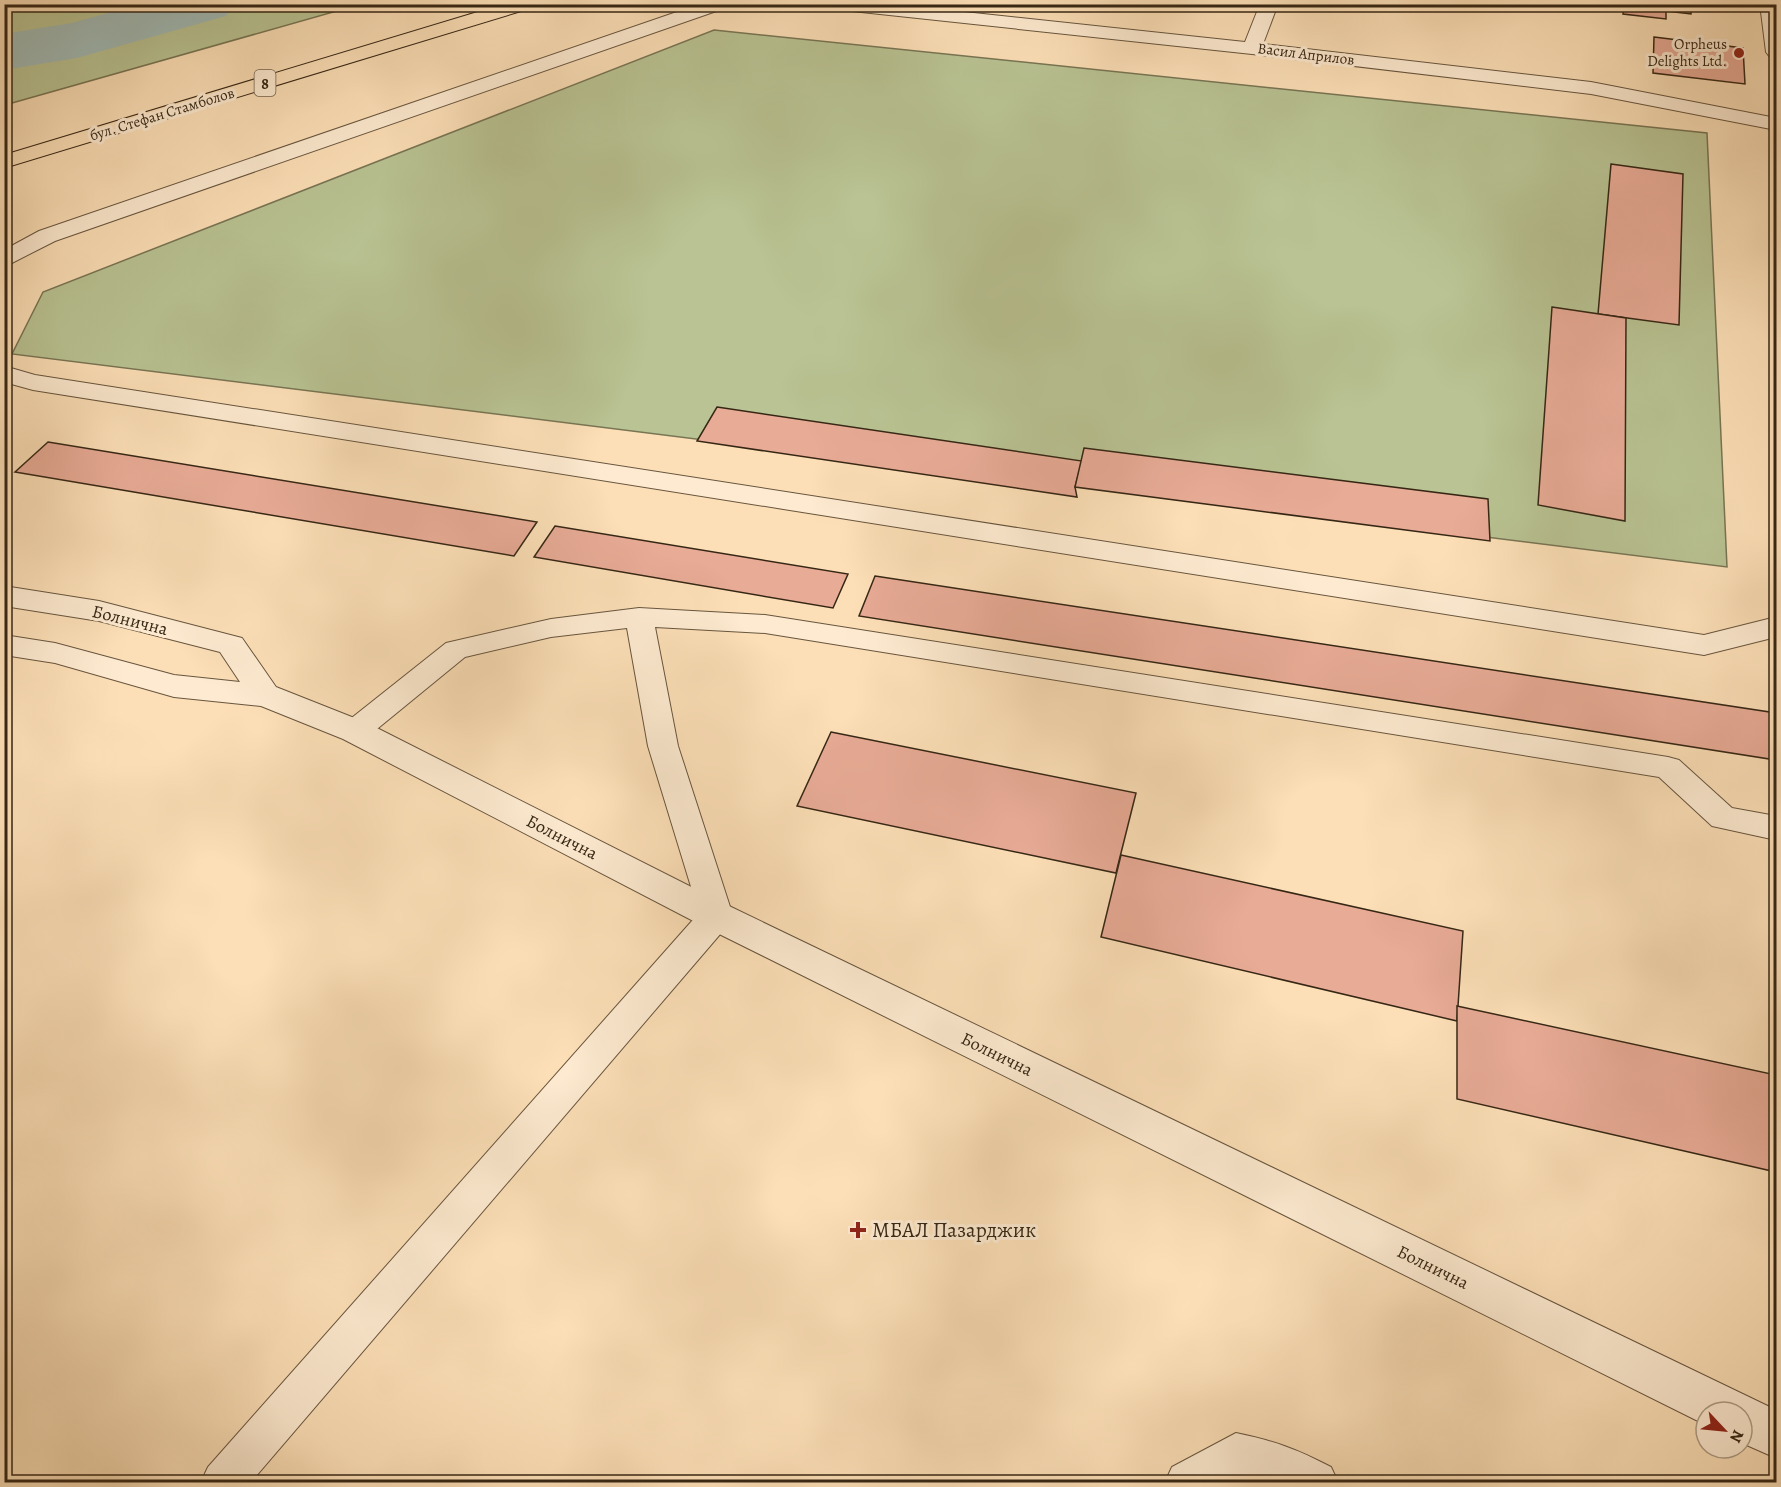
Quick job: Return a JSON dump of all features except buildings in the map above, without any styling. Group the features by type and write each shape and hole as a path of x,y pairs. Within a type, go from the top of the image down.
{"main road":[{"name":"бул. Стефан Стамболов","path":"4,162 525,4"}],"street":[{"path":"4,260 46,236 719,4"},
{"name":"Васил Априлов","path":"833,4 1252,48 1591,88 1776,124"},
{"path":"1252,48 1269,4"},
{"path":"1769,4 1776,51"},
{"path":"4,374 45,384 1704,645 1776,627"},
{"name":"Болнична","path":"4,596 99,611 231,645 265,695"},
{"name":"Болнична","path":"4,645 55,653 174,686 265,695 355,730 716,916 1704,1400"},
{"path":"1754,1424 1776,1435"}],"lane":[{"path":"223,1482 716,916 663,746 639,617"},
{"path":"355,730 456,650 551,627 639,617 765,624 1668,768 1723,818 1776,828"},
{"path":"1187,1482 1236,1454 1278,1463 1316,1482"}],"green space":[{"path":"5,4 358,4 358,5 5,105"},
{"path":"714,30 1707,133 1727,567 12,354 43,292"}],"waterway":[{"path":"4,52 77,40 206,4"}],"place":[{"name":"Orpheus Delights Ltd.","path":"1739,53"},
{"name":"МБАЛ Пазарджик","path":"858,1230"}]}
